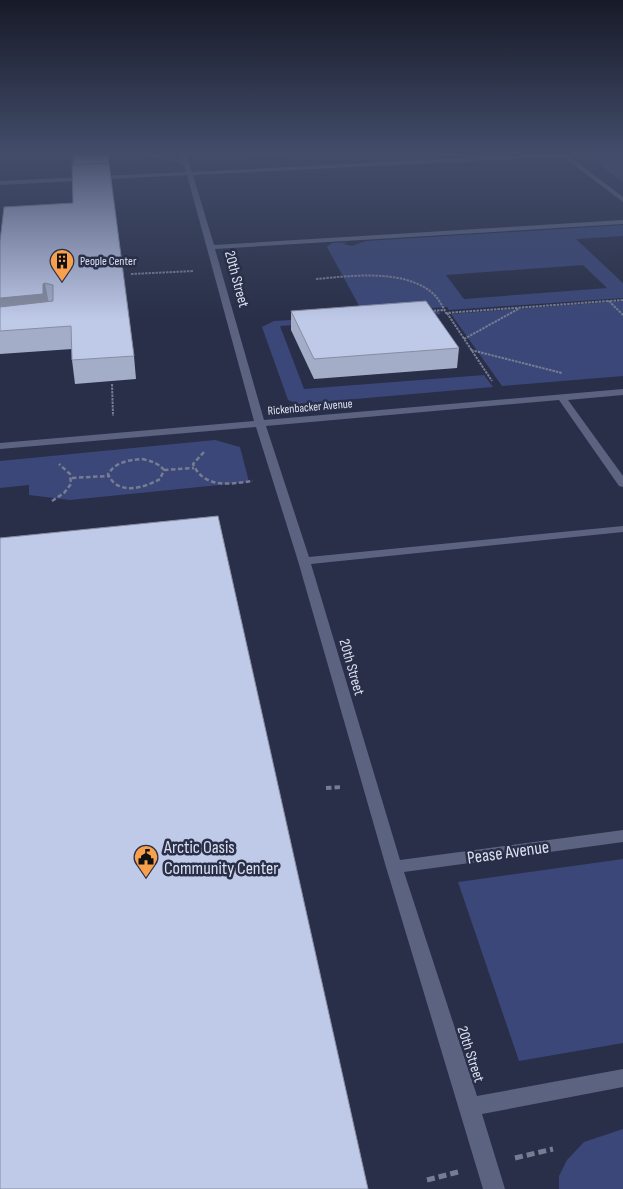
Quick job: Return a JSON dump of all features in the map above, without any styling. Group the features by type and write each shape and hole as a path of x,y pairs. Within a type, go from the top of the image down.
{"street":[{"name":"20th Street","path":"200,208 260,424 304,561 394,867 494,1189"},
{"path":"211,247 623,222"},
{"name":"Rickenbacker Avenue","path":"0,446 623,392"},
{"path":"561,397 623,484"},
{"path":"304,561 623,529"},
{"name":"Pease Avenue","path":"394,867 623,836"},
{"path":"470,1107 623,1078"}],"path":[{"path":"316,279 346,277 405,280 430,291 507,402"},
{"path":"426,311 445,312 623,300"},
{"path":"609,301 623,315"},
{"path":"464,339 522,307"},
{"path":"471,350 566,375"},
{"path":"112,384 114,436"},
{"path":"212,448 205,451 193,464 200,476 220,484 278,478"},
{"path":"108,476 111,469 117,464 142,459 157,463 164,470 194,468"},
{"path":"51,461 69,471 72,478 71,486 52,501"},
{"path":"108,476 113,483 119,486 138,487 154,483 160,479 164,470"},
{"path":"72,478 108,476"}],"shaded area":[{"path":"623,225 623,236 576,239 623,283 623,298 449,310 447,307 363,313 327,247 332,243 348,242 343,244 352,246 366,241","holes":["583,265 607,288 464,299 446,275"]},
{"path":"623,301 623,376 502,386 451,314"},
{"path":"438,311 441,314 280,326 304,389 484,375 493,387 298,404 288,400 262,327 274,321"},
{"path":"215,440 240,447 249,482 70,500 29,495 29,485 0,488 0,461"},
{"path":"623,859 623,1043 519,1061 458,882"},
{"path":"623,1129 623,1189 559,1189 559,1176 567,1160 584,1142"}],"building":[{"name":"People Center","path":"4,208 115,208 134,356 72,360 71,326 0,331 0,307 53,301 53,285 43,284 43,294 0,298 0,241"},
{"path":"426,301 459,348 314,359 291,311"},
{"name":"Arctic Oasis Community Center","path":"218,516 368,1189 0,1189 0,538"}],"place":[{"name":"People Center","path":"62,282"},
{"name":"Arctic Oasis Community Center","path":"146,878"}]}
